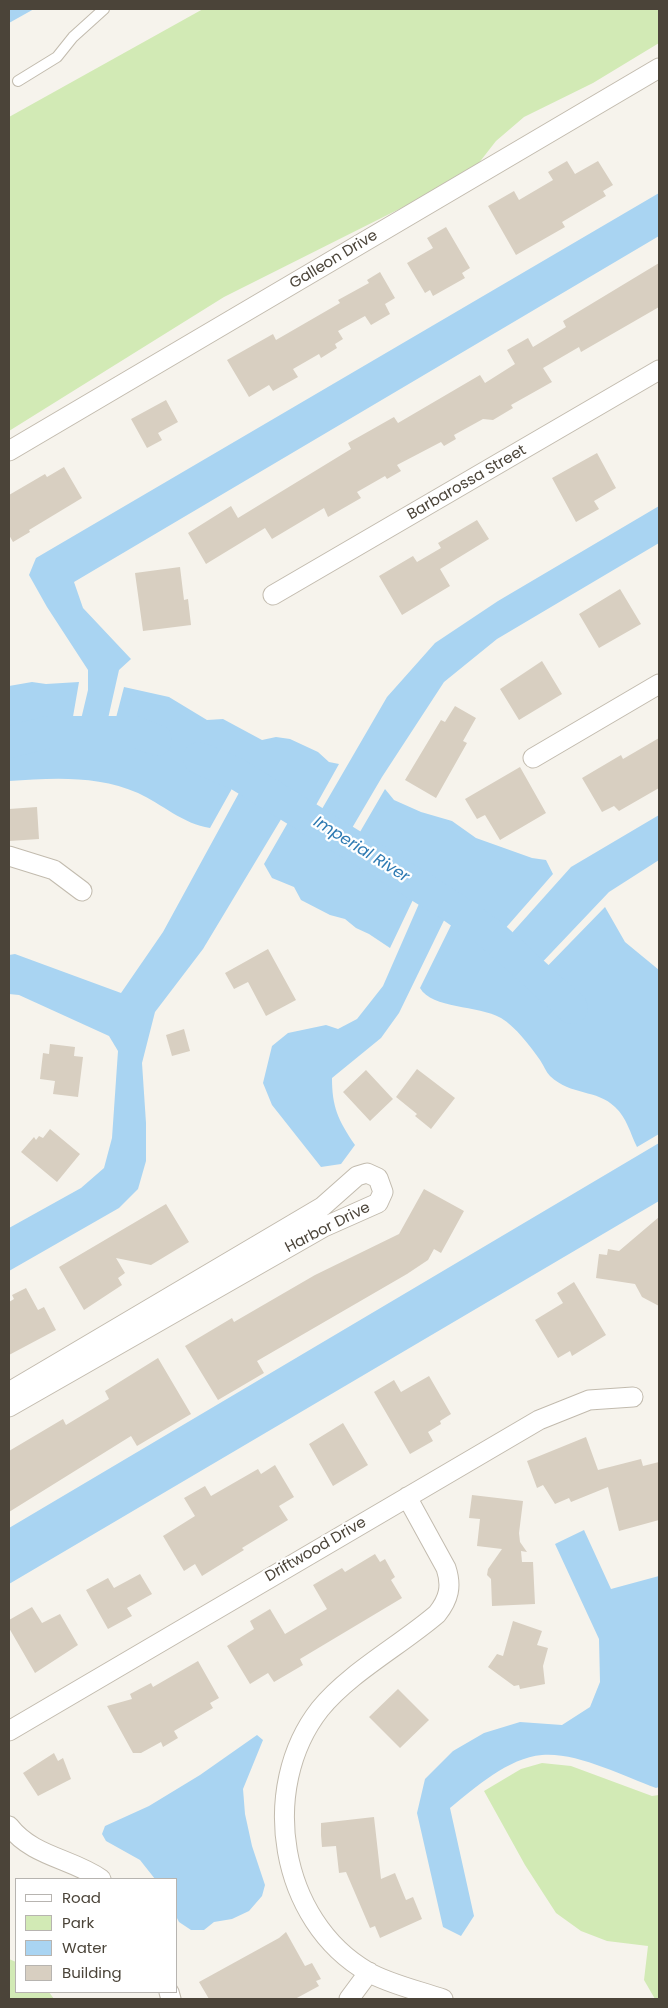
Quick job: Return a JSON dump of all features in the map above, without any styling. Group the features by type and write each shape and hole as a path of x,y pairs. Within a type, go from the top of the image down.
{"street":[{"name":"Galleon Drive","path":"9,450 659,68"},
{"name":"Barbarossa Street","path":"273,595 659,370"},
{"path":"533,758 659,684"},
{"path":"9,856 54,870 82,891"},
{"name":"Harbor Drive","path":"9,1392 322,1207 357,1176 367,1173 378,1178 383,1192 378,1203 324,1227 9,1407"},
{"name":"Driftwood Drive","path":"9,1731 539,1420 589,1400 634,1397"},
{"path":"407,1497 446,1568 450,1578 448,1599 437,1614 334,1694 319,1711 298,1749 291,1770 284,1812 284,1832 289,1862 299,1890 309,1910 336,1944 369,1972 443,1999"},
{"path":"9,1826 17,1836 32,1848 76,1865 99,1878"},
{"path":"349,1999 369,1972"}],"lane":[{"path":"18,81 57,57 72,37 104,9"}],"green space":[{"path":"203,9 659,9 659,43 593,83 524,117 496,141 471,173 224,297 9,431 9,117"},
{"path":"542,1763 571,1766 652,1796 659,1795 659,1999 655,1999 644,1980 648,1946 607,1941 581,1931 556,1913 525,1865 484,1791 521,1769"},
{"path":"9,1959 15,1962 15,1993 50,1993 54,1999 9,1999"}],"water":[{"path":"9,9 34,9 9,23"},
{"path":"659,193 659,236 74,582 83,608 131,659 119,670 105,732 78,732 88,690 88,670 47,607 29,575 36,558"},
{"path":"659,506 659,543 497,639 444,682 382,777 345,840 315,821 387,697 435,643 498,601"},
{"path":"32,682 46,684 79,682 70,734 72,739 92,741 111,737 124,687 169,697 207,720 223,719 262,740 276,737 290,739 318,752 329,762 339,764 306,823 310,829 340,847 346,848 353,844 385,789 394,800 421,812 452,821 476,838 532,858 546,860 553,874 496,939 494,948 527,979 534,980 605,907 625,942 659,970 659,1134 637,1147 625,1121 615,1107 600,1097 566,1087 550,1076 527,1043 507,1022 491,1014 434,1000 426,995 420,988 459,909 455,899 438,886 426,882 421,883 390,948 356,928 345,919 330,915 301,900 294,887 272,878 264,864 298,805 294,799 252,773 243,772 239,776 210,828 182,818 138,793 107,783 74,779 9,781 9,686"},
{"path":"246,780 289,806 203,949 155,1012 142,1063 146,1123 146,1161 138,1189 119,1208 9,1271 9,1228 81,1188 104,1168 112,1138 118,1051 109,1036 19,995 9,994 9,955 15,954 121,993 163,932"},
{"path":"659,815 659,860 609,892 533,972 502,944 571,867"},
{"path":"425,890 451,906 399,1013 381,1038 332,1078 333,1097 337,1113 355,1145 341,1164 321,1167 272,1105 263,1083 272,1046 288,1033 326,1025 338,1029 357,1019 383,986"},
{"path":"659,1143 659,1201 9,1584 9,1528"},
{"path":"584,1530 611,1589 659,1576 659,1787 656,1788 585,1761 556,1755 529,1757 505,1768 482,1783 450,1808 474,1916 461,1936 443,1927 417,1813 425,1779 453,1751 484,1733 520,1722 562,1725 590,1707 600,1682 599,1639 555,1544"},
{"path":"257,1735 263,1740 243,1789 245,1814 252,1846 265,1885 262,1896 249,1911 232,1919 214,1922 204,1930 191,1930 178,1920 178,1878 154,1878 140,1860 106,1841 102,1834 105,1826 149,1806 200,1775"}],"building":[{"path":"567,161 575,174 598,161 613,185 603,191 606,196 562,222 565,227 516,255 488,206 514,191 519,200 553,180 548,172"},
{"path":"446,227 470,268 462,273 465,278 433,296 430,290 425,293 407,263 433,248 427,238"},
{"path":"659,263 659,307 581,352 579,347 543,368 552,382 511,405 513,408 493,420 483,419 454,435 456,439 444,446 441,442 397,465 401,471 387,479 385,476 357,492 361,498 328,517 324,508 272,539 265,528 206,564 188,533 231,506 238,518 351,449 348,443 394,417 398,423 480,375 485,383 515,364 507,350 528,338 533,347 566,327 563,321"},
{"path":"380,272 395,298 385,304 390,314 371,325 365,316 338,331 343,339 335,344 337,348 321,358 319,354 293,369 298,377 273,391 269,385 249,397 227,360 273,334 276,340 340,303 338,300 369,283 367,280"},
{"path":"166,400 178,422 158,433 162,440 147,448 131,419"},
{"path":"597,453 616,488 594,501 599,509 576,522 552,478"},
{"path":"64,467 82,498 29,530 30,532 13,542 9,535 9,495 45,474 47,477"},
{"path":"477,520 489,539 440,569 450,586 402,615 379,576 413,556 417,562 441,548 438,543"},
{"path":"180,567 184,600 188,599 191,625 143,631 135,573"},
{"path":"620,589 641,624 599,648 579,614"},
{"path":"542,661 562,694 519,720 500,689"},
{"path":"455,706 476,718 463,741 467,743 436,798 405,780 441,720 445,722"},
{"path":"659,738 659,788 619,811 614,806 602,812 582,778 621,755 623,759"},
{"path":"520,767 546,813 500,840 485,815 477,819 465,799"},
{"path":"37,807 39,839 9,841 9,809"},
{"path":"268,949 296,1000 266,1016 248,982 234,989 225,973"},
{"path":"184,1029 190,1051 172,1056 166,1035"},
{"path":"50,1044 75,1047 74,1056 83,1057 78,1097 53,1094 55,1081 40,1079 43,1053 49,1054"},
{"path":"417,1069 455,1098 431,1129 415,1116 417,1114 396,1097"},
{"path":"366,1070 393,1099 370,1121 343,1092"},
{"path":"50,1129 80,1154 57,1182 21,1152 34,1137 36,1140 39,1136 43,1138"},
{"path":"424,1189 464,1211 441,1253 434,1249 428,1260 407,1274 257,1361 264,1373 218,1400 185,1346 232,1318 234,1322 315,1275 399,1234"},
{"path":"166,1204 189,1242 151,1265 116,1258 125,1273 118,1278 122,1285 84,1310 59,1267"},
{"path":"659,1217 659,1306 642,1297 635,1284 596,1278 599,1254 607,1255 608,1249 619,1251"},
{"path":"574,1282 606,1335 572,1356 570,1351 558,1358 535,1320 563,1303 557,1293"},
{"path":"26,1288 38,1310 44,1307 56,1330 9,1355 9,1302 14,1299 12,1295"},
{"path":"158,1358 191,1414 137,1446 131,1436 9,1512 9,1451 63,1419 66,1425 109,1399 105,1391"},
{"path":"429,1376 451,1414 440,1421 441,1424 428,1432 433,1441 410,1454 374,1392 394,1380 401,1392"},
{"path":"343,1423 368,1465 333,1486 309,1444"},
{"path":"586,1437 598,1470 641,1459 643,1466 659,1462 659,1520 619,1531 608,1487 571,1502 569,1498 555,1504 543,1485 537,1488 527,1461"},
{"path":"275,1465 294,1497 279,1506 288,1520 242,1548 244,1550 202,1576 195,1564 184,1571 163,1536 195,1516 184,1498 205,1486 211,1496 258,1469 261,1474"},
{"path":"472,1495 523,1501 519,1533 520,1542 527,1552 521,1551 522,1562 533,1562 535,1604 492,1606 491,1579 487,1575 488,1569 502,1549 477,1546 480,1519 469,1518"},
{"path":"375,1554 380,1562 385,1559 395,1577 391,1580 402,1598 300,1659 303,1665 274,1682 268,1673 250,1684 227,1646 254,1629 250,1621 270,1609 285,1634 327,1609 313,1585 342,1568 345,1572"},
{"path":"140,1574 152,1594 127,1608 132,1616 108,1629 86,1590 108,1578 114,1588"},
{"path":"32,1607 42,1623 60,1614 78,1645 35,1673 9,1628 9,1620"},
{"path":"513,1621 542,1631 537,1645 548,1648 543,1666 545,1684 520,1689 519,1685 514,1686 488,1667 497,1654 503,1656"},
{"path":"198,1661 219,1698 210,1703 213,1708 174,1731 178,1738 163,1747 161,1742 141,1753 133,1753 107,1706 132,1699 130,1694 151,1683 153,1687"},
{"path":"398,1689 429,1720 400,1748 369,1717"},
{"path":"54,1753 58,1761 63,1758 71,1779 38,1796 23,1773"},
{"path":"374,1817 381,1879 395,1873 406,1900 413,1897 422,1919 380,1938 375,1926 370,1928 346,1872 339,1873 336,1846 322,1847 321,1835 321,1823"},
{"path":"286,1932 305,1966 312,1963 321,1979 316,1981 319,1986 295,1999 209,1999 199,1982 279,1938"}],"waterway":[{"name":"Imperial River","path":"9,742 48,732 136,732 156,740"},
{"name":"Imperial River","path":"199,758 237,774 451,906 492,935 572,1008"}]}
